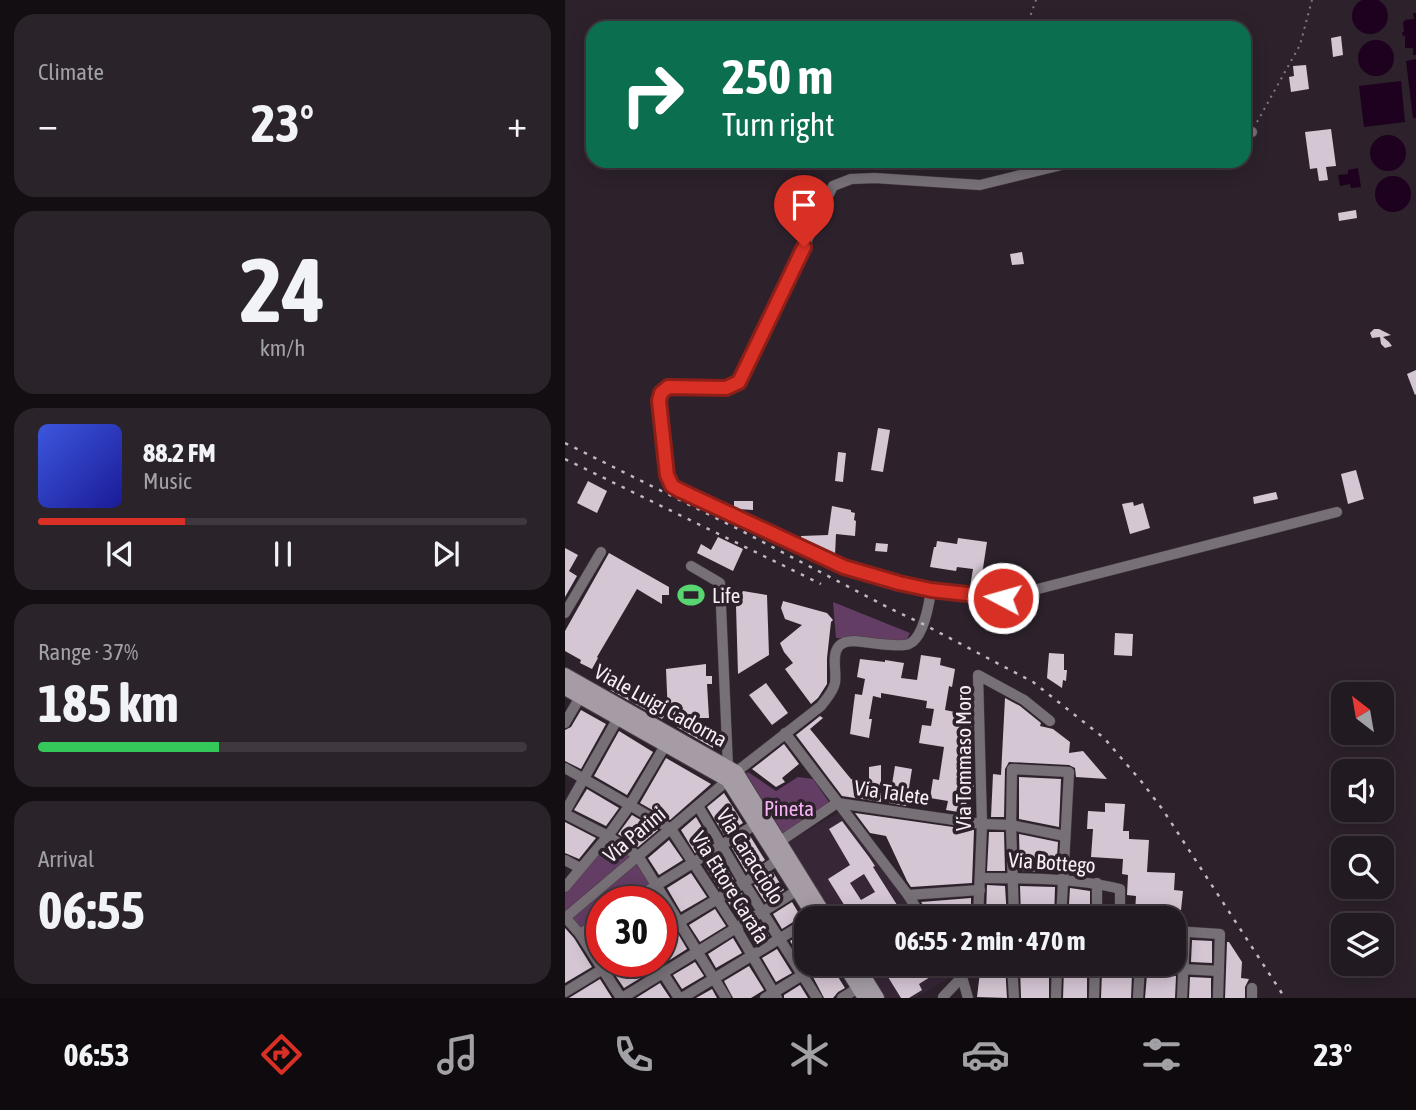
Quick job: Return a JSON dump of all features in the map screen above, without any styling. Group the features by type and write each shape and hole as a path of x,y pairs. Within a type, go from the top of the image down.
{"main road":[{"name":"Viale Luigi Cadorna","path":"565,675 731,773"},
{"name":"Viale Luigi Cadorna","path":"565,688 666,744 731,773"},
{"path":"731,773 756,824 807,906"},
{"path":"731,773 780,842 809,906"},
{"path":"851,976 861,993"},
{"path":"863,976 877,998"}],"street":[{"path":"1049,168 980,185 875,178 851,179 833,186 739,382 726,388 668,387 661,393 659,401 667,475 672,486 844,567 931,590 1003,598 1337,512"},
{"path":"565,613 601,552"},
{"path":"690,566 720,583 731,773"},
{"name":"Via Parini","path":"565,917 698,806 731,773 821,706 832,692 835,681 835,653 839,646 847,641 910,644 923,624 931,590"},
{"name":"Via Tommaso Moro","path":"979,906 982,824 978,676 1024,700 1050,721"},
{"path":"565,723 580,697"},
{"path":"618,718 565,813 638,856 726,998"},
{"path":"785,733 914,906"},
{"path":"565,887 630,805 666,744"},
{"name":"Via Ettore Carafa","path":"565,768 671,829 736,928 772,996"},
{"path":"1014,906 1012,769 1069,772 1062,906"},
{"path":"780,842 837,803"},
{"name":"Via Talete","path":"837,803 982,824 1011,825 1065,836"},
{"name":"Via Caracciolo","path":"698,806 794,962"},
{"path":"657,885 756,824"},
{"path":"679,922 779,859"},
{"path":"565,860 580,869"},
{"name":"Via Bottego","path":"980,878 1097,883 1120,889 1120,906"},
{"path":"1097,883 1097,906"},
{"path":"677,965 798,890"},
{"path":"907,895 980,890"},
{"path":"565,917 586,944"},
{"path":"580,934 586,930"},
{"path":"666,977 681,998 794,931"},
{"path":"1186,932 1220,933 1218,998"},
{"path":"1186,970 1219,971"},
{"path":"772,996 801,976"},
{"name":"Via Caracciolo","path":"803,976 816,998"},
{"path":"1013,976 1014,998"},
{"path":"1056,998 1057,976"},
{"path":"1094,998 1095,976"},
{"path":"1138,998 1139,976"},
{"path":"1182,998 1184,976"},
{"path":"565,992 590,977"},
{"path":"607,977 621,998 656,977"},
{"path":"943,998 962,977"},
{"path":"962,977 968,998"},
{"path":"842,998 861,993"}],"path":[{"path":"1028,21 1036,0"},
{"path":"1251,128 1300,45 1312,0"}],"shaded area":[{"path":"1363,0 1377,0 1386,9 1386,23 1377,32 1363,32 1354,23 1354,9"},
{"path":"1413,13 1416,13 1416,55 1413,55 1413,48 1405,48 1405,36 1402,32 1405,20 1414,19"},
{"path":"1376,40 1389,45 1394,58 1389,71 1376,76 1363,71 1358,58 1363,45"},
{"path":"1416,59 1416,118 1413,118 1406,61"},
{"path":"1401,81 1405,122 1364,127 1359,86"},
{"path":"1388,135 1401,140 1406,153 1401,166 1388,171 1375,166 1370,153 1375,140"},
{"path":"1358,168 1361,187 1351,188 1350,184 1340,186 1338,175 1348,174 1348,170"},
{"path":"1393,176 1406,181 1411,194 1406,207 1393,212 1380,207 1375,194 1380,181"},
{"path":"839,812 911,906 825,906 786,843"},
{"path":"868,976 952,976 915,998 882,998"}],"green space":[{"path":"833,602 910,633 906,641 836,638"},
{"name":"Pineta","path":"748,772 776,791 798,777 813,779 831,805 781,838 741,777"},
{"path":"608,840 632,856 597,886 586,886 586,895 565,913 565,891"},
{"path":"638,860 652,884 649,886 607,886"},
{"path":"586,904 586,927 580,931 570,917"}],"building":[{"path":"1341,36 1343,55 1333,57 1331,38"},
{"path":"1306,65 1309,89 1291,92 1289,77 1294,76 1293,66"},
{"path":"1331,129 1336,166 1326,167 1328,180 1319,181 1317,168 1310,169 1305,132"},
{"path":"1356,210 1357,218 1339,221 1338,213"},
{"path":"1022,252 1024,264 1012,265 1010,254"},
{"path":"1374,329 1391,335 1383,337 1392,346 1385,348 1380,337 1372,338 1370,333"},
{"path":"1416,370 1416,394 1415,395 1407,374"},
{"path":"878,428 890,430 883,472 871,470"},
{"path":"838,452 846,453 843,482 835,481"},
{"path":"1356,470 1364,499 1348,504 1341,474"},
{"path":"588,481 607,491 597,513 577,503"},
{"path":"1276,492 1278,499 1254,504 1253,497"},
{"path":"734,501 753,501 753,510 738,509 734,507"},
{"path":"1133,502 1134,506 1143,503 1150,528 1130,534 1122,504"},
{"path":"832,506 851,510 855,513 856,521 855,536 836,534 835,555 801,539 801,536 828,535"},
{"path":"718,537 743,549 733,571 697,553 701,544 711,550"},
{"path":"958,538 987,542 980,588 970,587 973,569 957,567 956,571 930,567 937,541 957,544"},
{"path":"876,543 888,544 887,552 875,551"},
{"path":"565,548 578,555 569,571 577,576 565,597"},
{"path":"609,553 669,587 669,595 662,595 662,604 637,589 592,669 565,651 565,631"},
{"path":"743,591 767,595 769,655 738,674 736,606"},
{"path":"783,601 827,613 833,620 827,658 827,684 811,704 785,669 793,663 780,643 802,625 785,619 781,608"},
{"path":"1115,633 1133,634 1132,656 1114,655"},
{"path":"1049,653 1064,654 1064,670 1067,670 1062,688 1047,678"},
{"path":"921,655 941,658 940,665 955,669 945,710 955,712 954,715 972,718 972,738 968,738 963,766 973,767 974,787 969,786 965,813 946,810 948,801 930,798 933,779 939,780 944,747 919,743 922,725 931,726 934,709 926,708 927,701 881,693 881,698 873,696 869,738 850,734 855,694 862,695 865,679 857,677 860,659 904,663 901,678 917,680"},
{"path":"706,664 706,676 712,676 712,684 707,684 709,718 691,718 713,730 713,748 677,727 684,716 668,715 666,669"},
{"path":"766,683 788,713 772,725 749,695"},
{"path":"640,685 634,696 665,715 662,719 610,690"},
{"path":"1005,698 1020,706 1041,723 1040,726 1053,729 1070,742 1069,753 1083,751 1107,779 1076,777 1075,768 1069,765 1009,762 1005,769 1004,817 991,817 993,774 1001,775"},
{"path":"581,710 606,724 581,769 565,761 565,730 571,727"},
{"path":"820,716 823,718 810,729 851,779 869,782 869,767 881,765 881,802 842,796 796,735"},
{"path":"619,731 653,752 627,795 594,776"},
{"path":"784,744 799,764 782,778 785,782 776,787 752,769"},
{"path":"666,758 711,784 670,820 640,803"},
{"path":"895,766 912,769 906,806 889,803"},
{"path":"1019,777 1061,779 1059,827 1019,819"},
{"path":"587,789 619,808 606,826 574,810"},
{"path":"724,793 743,823 724,835 707,807"},
{"path":"1105,803 1125,804 1123,831 1129,831 1129,839 1149,840 1147,872 1175,873 1174,890 1183,891 1181,906 1135,906 1136,896 1127,895 1128,875 1122,874 1123,859 1091,857 1093,829 1087,829 1088,811 1105,812"},
{"path":"855,813 974,830 972,883 911,887 886,836 870,833"},
{"path":"632,815 658,830 638,847 618,834"},
{"path":"696,817 711,843 695,853 681,830"},
{"path":"842,821 875,866 873,867 898,906 845,906 828,879 850,865 829,829","holes":["864,874 875,892 861,900 850,883"]},
{"path":"565,822 596,838 579,859 565,853"},
{"path":"989,832 1004,832 1005,871 987,871"},
{"path":"1019,834 1058,842 1056,872 1020,871"},
{"path":"750,836 765,860 746,872 732,848"},
{"path":"669,840 683,860 659,875 648,858"},
{"path":"719,856 734,880 719,889 704,865"},
{"path":"773,872 784,890 765,902 754,885"},
{"path":"691,873 707,897 681,912 677,905 677,886 670,886"},
{"path":"987,885 1005,886 1006,906 986,906"},
{"path":"1020,886 1055,887 1054,906 1021,906"},
{"path":"1070,888 1090,891 1090,906 1069,906"},
{"path":"742,893 752,909 738,918 728,902"},
{"path":"971,898 971,906 924,906 921,902"},
{"path":"792,902 794,906 794,921 782,929 773,914"},
{"path":"715,909 726,926 700,942 689,925"},
{"path":"760,922 769,936 755,945 746,931"},
{"path":"565,928 586,957 586,971 565,983"},
{"path":"677,932 687,949 677,955"},
{"path":"733,938 742,953 716,968 708,954"},
{"path":"1192,940 1212,941 1212,963 1191,962"},
{"path":"1227,942 1242,962 1241,978 1249,979 1245,987 1245,998 1225,998"},
{"path":"777,949 792,973 776,982 762,958"},
{"path":"695,962 704,976 682,989 674,977 677,977 677,973"},
{"path":"749,966 764,990 751,998 733,998 724,981"},
{"path":"838,976 845,988 833,998 824,998 813,977"},
{"path":"887,976 932,976 919,984 922,990 909,998 901,998"},
{"path":"980,976 1006,976 1007,998 977,997"},
{"path":"1020,976 1049,976 1049,998 1021,998"},
{"path":"1064,976 1087,976 1087,998 1063,998"},
{"path":"1102,976 1132,976 1131,998 1101,998"},
{"path":"1147,976 1176,976 1175,998 1145,998"},
{"path":"616,977 642,977 624,988"},
{"path":"1190,977 1211,978 1211,998 1189,998"},
{"path":"600,979 612,998 569,998"},
{"path":"660,983 670,998 636,998"},
{"path":"800,985 808,998 784,998 784,995"},
{"path":"712,989 717,998 696,998"}],"railway":[{"path":"565,443 1033,682 1104,738 1141,781 1163,810 1285,998"},
{"path":"565,459 821,584"}],"place":[{"name":"Life","path":"691,595"}],"route":[{"path":"804,247 739,382 726,388 668,387 661,393 659,401 669,481 679,490 844,567 931,590 1003,598"}]}
